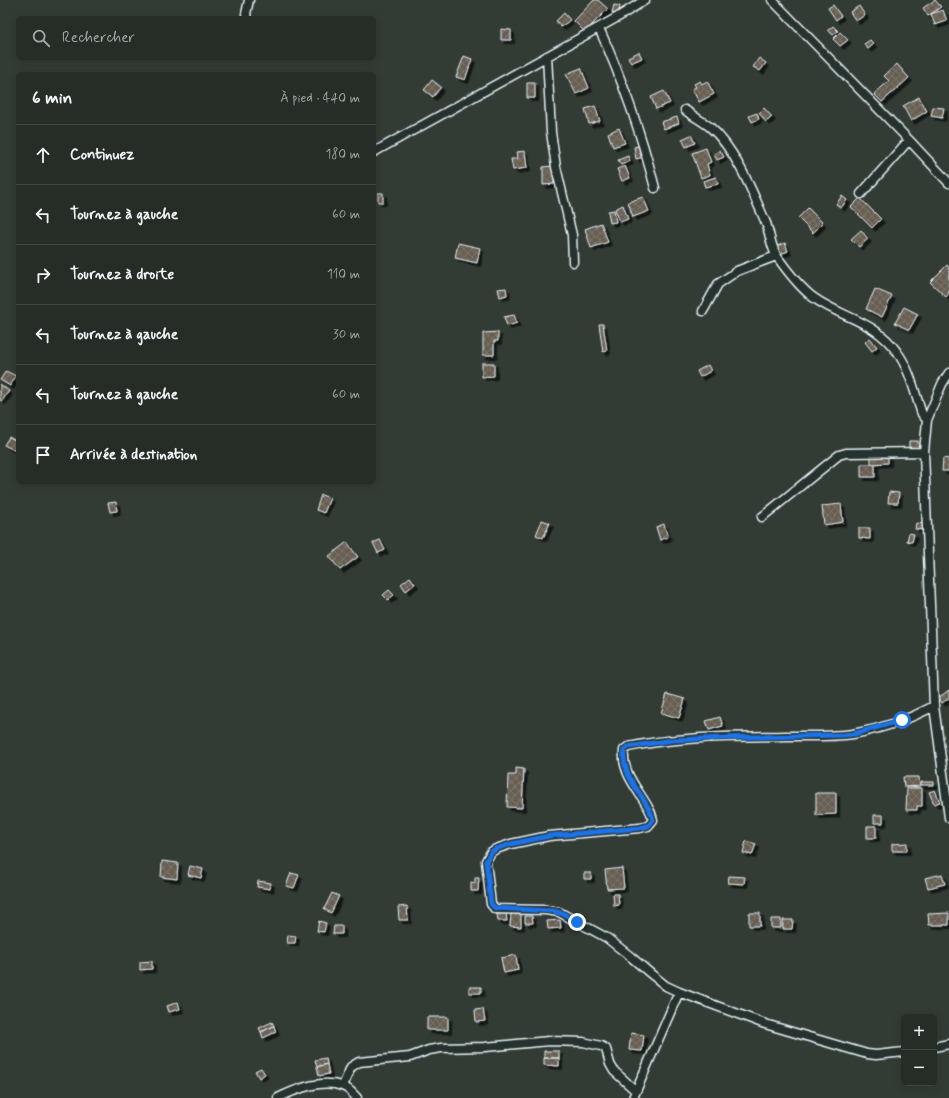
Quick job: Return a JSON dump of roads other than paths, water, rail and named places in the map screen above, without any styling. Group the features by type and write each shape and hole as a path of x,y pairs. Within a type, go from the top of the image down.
{"street":[{"path":"246,16 249,0"},
{"path":"376,151 599,28 646,0"},
{"path":"772,0 949,183"},
{"path":"599,28 617,67 628,98 647,156 655,188"},
{"path":"547,56 552,139 556,167 572,235 573,262"},
{"path":"685,110 711,128 730,150 749,184 767,225 776,256 798,283 814,297 835,310 867,324 879,332 897,352 905,366 922,414 927,420"},
{"path":"861,194 909,140"},
{"path":"703,311 718,284 737,271 776,256"},
{"path":"949,373 927,420 924,452 934,706 949,818"},
{"path":"762,517 839,455 846,453 924,452"},
{"path":"901,1052 876,1056 855,1051 804,1034 765,1024 679,992 666,986 607,938 564,914 546,910 495,908 491,904 486,864 487,858 496,849 519,842 549,836 648,826 653,820 651,814 630,778 625,766 624,750 628,747 673,740 834,736 854,734 902,720 934,706"},
{"path":"342,1086 351,1067 359,1062 410,1057 429,1050 442,1048 485,1047 549,1041 583,1042 601,1046 606,1049 610,1064 614,1071 634,1094 679,992"},
{"path":"937,1046 949,1044"},
{"path":"278,1098 290,1092 309,1086 322,1085 342,1086 348,1089 357,1098"}]}
